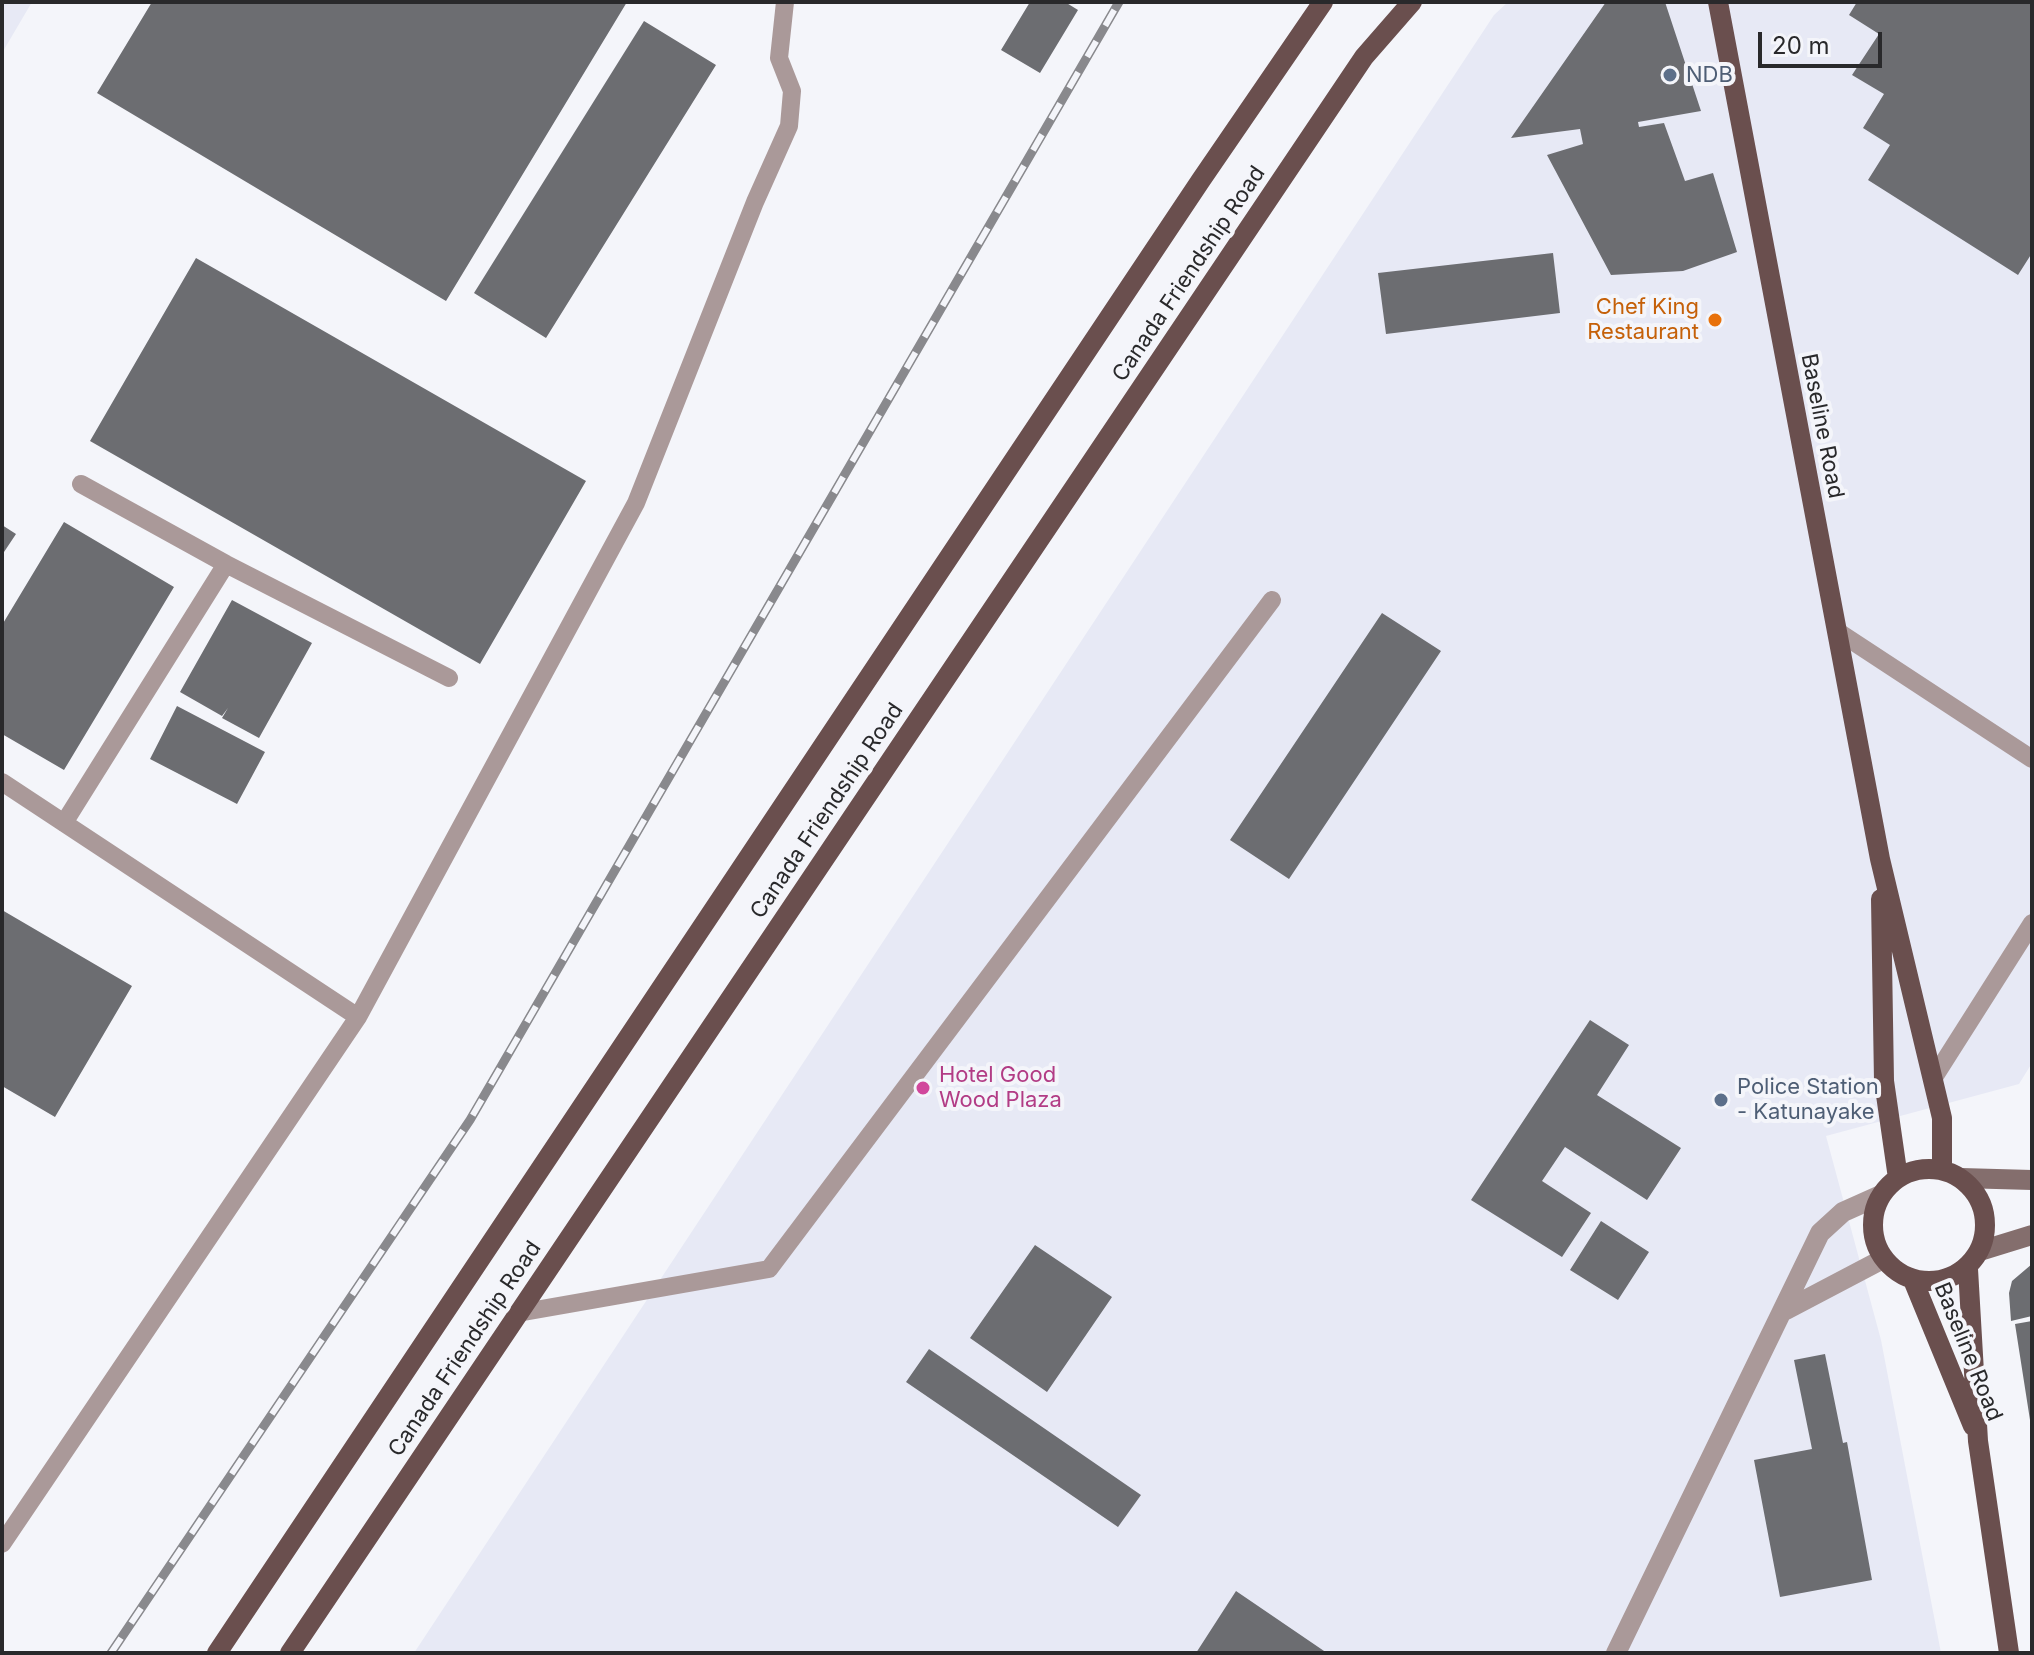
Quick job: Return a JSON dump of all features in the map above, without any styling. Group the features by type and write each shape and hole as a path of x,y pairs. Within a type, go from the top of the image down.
{"main road":[{"name":"Canada Friendship Road","path":"217,1653 1323,2"},
{"name":"Canada Friendship Road","path":"290,1653 1364,57 1412,2"},
{"name":"Baseline Road","path":"1718,2 1880,859 1942,1118 1951,1174"},
{"name":"Baseline Road","path":"1880,859 1884,1081 1898,1178"},
{"path":"1951,1174 1975,1192 1984,1211 1985,1232 1980,1251 1968,1269 1932,1281 1913,1280 1897,1272 1883,1259 1874,1242 1873,1218 1881,1195 1898,1178 1921,1169 2032,1180"},
{"path":"1980,1251 2032,1235"},
{"name":"Baseline Road","path":"1968,1269 1978,1441 2009,1653"},
{"name":"Baseline Road","path":"1913,1280 1978,1441"}],"street":[{"path":"1616,1653 1786,1310 1820,1233 1843,1212 1881,1195"},
{"path":"1786,1310 1883,1259"}],"lane":[{"path":"2,1544 358,1017 636,503 755,202 789,126 792,91 779,58 785,2"},
{"path":"81,484 226,564 449,678"},
{"path":"64,823 226,564"},
{"path":"518,1313 769,1269 1272,600"},
{"path":"1837,631 2032,759"},
{"path":"2,782 358,1017"},
{"path":"1933,1079 2032,923"}],"shaded area":[{"path":"2,2 32,2 2,53"},
{"path":"1508,2 2032,2 2032,1063 2019,1084 1826,1136 1881,1340 1941,1653 414,1653 1494,15"}],"building":[{"path":"152,2 627,2 446,301 97,93"},
{"path":"1030,2 1065,2 1078,10 1040,73 1001,50"},
{"path":"1606,2 1665,2 1701,111 1638,122 1639,127 1664,123 1685,181 1713,173 1737,252 1683,271 1611,275 1547,155 1583,144 1580,129 1511,138"},
{"path":"1857,2 2032,2 2032,253 2018,275 1868,180 1890,145 1863,128 1884,94 1852,75 1879,34 1849,15"},
{"path":"644,21 716,65 546,338 474,293"},
{"path":"1553,253 1560,313 1386,334 1378,273"},
{"path":"196,258 586,481 480,664 90,441"},
{"path":"64,522 174,587 64,770 2,734 2,625"},
{"path":"2,525 16,534 2,555"},
{"path":"232,600 312,643 259,738 222,718 228,708 222,716 180,692"},
{"path":"1382,613 1441,651 1289,879 1230,840"},
{"path":"177,706 265,752 237,804 150,759"},
{"path":"2,910 132,986 55,1117 2,1086"},
{"path":"1590,1020 1629,1045 1597,1095 1681,1148 1647,1200 1565,1147 1542,1181 1591,1213 1562,1257 1471,1200"},
{"path":"1601,1221 1649,1252 1618,1300 1570,1270"},
{"path":"1035,1245 1112,1297 1047,1392 970,1338"},
{"path":"2032,1264 2032,1316 2011,1321 2009,1293 2012,1281"},
{"path":"2032,1321 2032,1420 2030,1420 2015,1324"},
{"path":"929,1349 1141,1495 1118,1527 906,1382"},
{"path":"1825,1354 1843,1443 1847,1442 1872,1580 1780,1597 1754,1460 1812,1449 1794,1360"},
{"path":"1236,1591 1327,1653 1196,1653"}],"railway":[{"path":"111,1653 470,1120 1119,2"}],"place":[{"name":"NDB","path":"1670,75"},
{"name":"Chef King Restaurant","path":"1715,320"},
{"name":"Hotel Good Wood Plaza","path":"923,1088"},
{"name":"Police Station - Katunayake","path":"1721,1100"}]}
